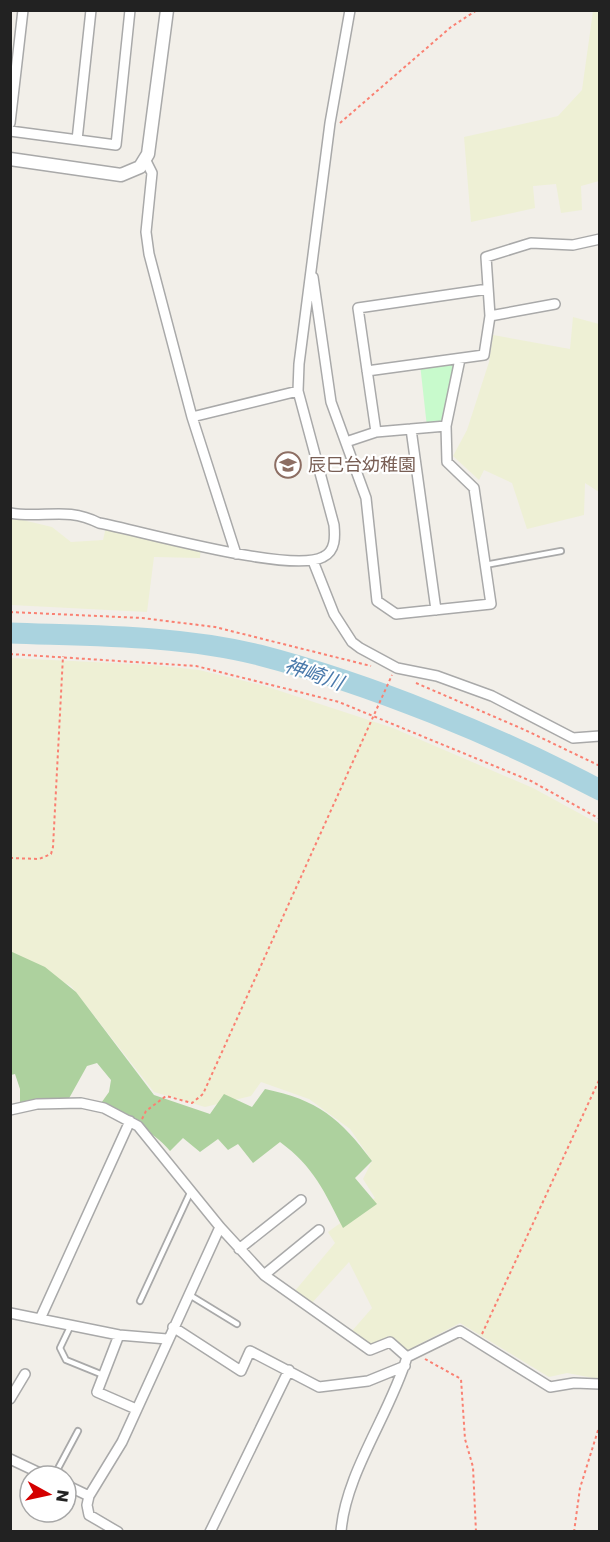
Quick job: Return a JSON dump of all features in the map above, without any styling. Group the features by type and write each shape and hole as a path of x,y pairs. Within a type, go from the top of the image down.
{"street":[{"path":"10,123 23,10"},
{"path":"77,140 91,10"},
{"path":"10,131 116,145 130,10"},
{"path":"10,159 121,175 140,167 145,159 167,10"},
{"path":"10,513 29,516 53,513 80,514 99,523 236,554 298,563 313,561 330,552 335,536 298,391 311,266 329,132 350,10"},
{"path":"145,159 152,173 146,232 149,254 192,417 236,554"},
{"path":"368,371 484,355 490,316 486,257 531,243 573,245 600,239"},
{"path":"311,266 331,402 366,498 377,601 396,614 491,604 474,488 447,462 446,426 460,359"},
{"path":"376,432 358,308 488,289"},
{"path":"490,316 555,304"},
{"path":"192,417 298,391"},
{"path":"346,442 376,432 446,426"},
{"path":"411,429 436,610"},
{"path":"313,561 334,614 352,642 394,672 437,676 482,692 573,738 600,736"},
{"path":"10,1110 38,1104 81,1103 104,1108 134,1123 192,1190 220,1227 264,1275 370,1350 390,1342 409,1358"},
{"path":"40,1319 134,1123"},
{"path":"239,1249 301,1200"},
{"path":"117,1532 89,1515 87,1505 89,1496 122,1442 220,1227"},
{"path":"264,1275 319,1230"},
{"path":"10,1313 70,1327 119,1335 167,1339"},
{"path":"173,1327 241,1371 250,1351 319,1387 368,1382 460,1331 550,1387 574,1383 600,1384"},
{"path":"119,1335 97,1392 136,1409"},
{"path":"340,1532 349,1491 409,1358"},
{"path":"210,1532 289,1370"},
{"path":"10,1400 25,1374"},
{"path":"78,1491 89,1496"}],"lane":[{"path":"485,566 561,551"},
{"path":"140,1301 192,1190"},
{"path":"188,1294 237,1324"},
{"path":"70,1327 60,1348 66,1360 103,1375"},
{"path":"60,1464 78,1431"}],"path":[{"path":"329,132 451,27 477,10"},
{"path":"10,612 122,616 215,627 353,664 394,672 371,716 203,1094 192,1103 166,1096 134,1123"},
{"path":"10,654 196,666 339,702 531,781 600,819"},
{"path":"10,858 39,859 51,854 53,847 63,656"},
{"path":"413,680 421,687 525,730 600,766"},
{"path":"479,1341 600,1078"},
{"path":"409,1358 461,1379 465,1439 473,1467 476,1532"},
{"path":"574,1532 580,1488 600,1424"}],"green space":[{"path":"593,11 600,11 599,181 581,186 582,210 561,213 556,184 533,186 535,208 471,222 464,137 558,116 582,90"},
{"path":"573,317 599,324 599,492 585,483 584,515 527,529 512,483 484,470 479,480 453,456 467,430 489,362 493,335 570,349"},
{"path":"460,359 446,426 427,427 420,364"},
{"path":"10,517 52,527 71,542 103,540 106,527 201,547 200,558 154,557 147,612 11,605"},
{"path":"10,658 154,665 199,670 265,686 393,728 533,788 599,824 599,1379 567,1373 549,1377 460,1323 406,1351 388,1336 372,1346 352,1331 372,1308 349,1262 311,1304 294,1292 335,1243 328,1232 375,1198 363,1179 372,1161 350,1129 309,1099 261,1082 251,1096 205,1107 154,1092 71,986 11,956"},
{"path":"10,951 45,967 76,992 154,1095 210,1114 224,1094 252,1107 265,1089 300,1099 326,1113 349,1133 372,1161 355,1178 377,1204 343,1228 310,1170 280,1142 253,1163 238,1144 228,1150 218,1139 200,1152 183,1138 170,1151 146,1131 99,1106 109,1092 111,1080 97,1063 87,1066 67,1102 20,1105 20,1089 15,1074 11,1075"}],"waterway":[{"name":"神崎川","path":"10,633 167,640 229,648 259,655 345,681 433,713 519,750 600,790"}],"place":[{"name":"辰巳台幼稚園","path":"288,465"}]}
